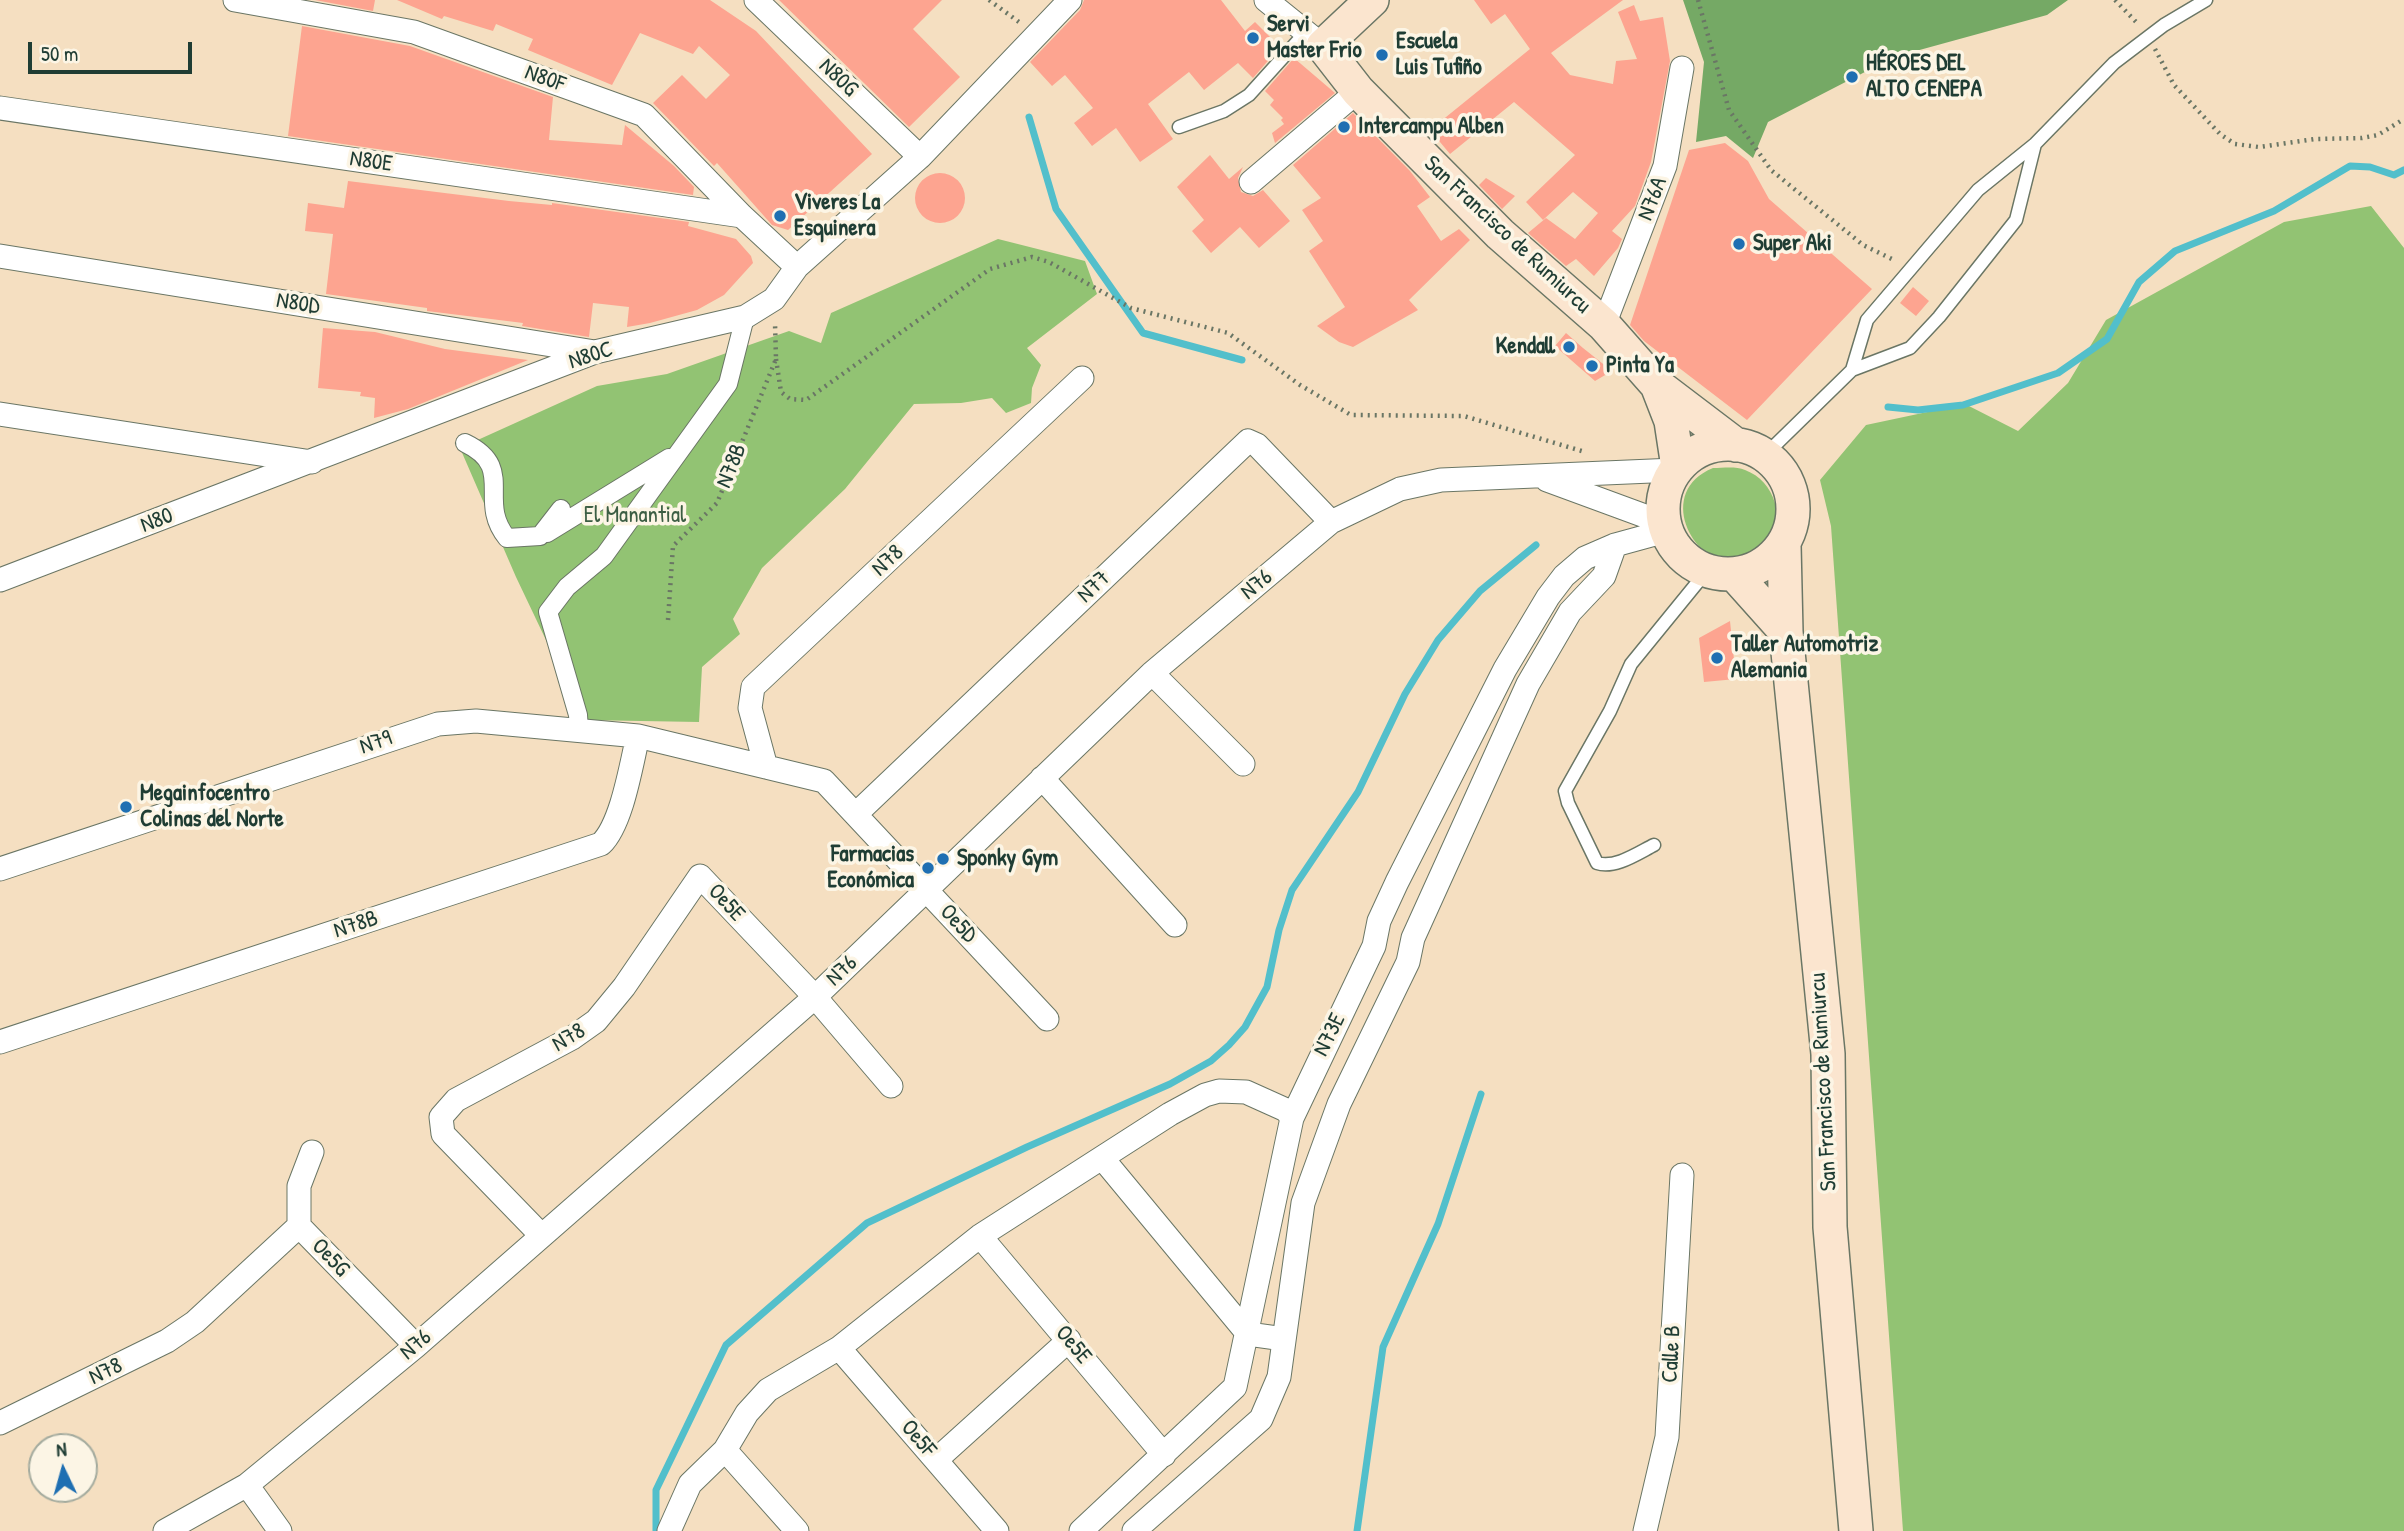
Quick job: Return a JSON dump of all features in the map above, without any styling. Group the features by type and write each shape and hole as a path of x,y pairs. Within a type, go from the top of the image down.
{"main road":[{"path":"1314,39 1372,0"},
{"name":"San Francisco de Rumiurcu","path":"1314,39 1357,91 1500,234 1604,325 1657,385 1751,450"},
{"name":"San Francisco de Rumiurcu","path":"1657,385 1671,421 1676,469"},
{"path":"1720,573 1763,565 1784,545 1792,527 1794,508 1790,487 1780,469 1751,450 1714,445 1694,453 1676,469 1664,496 1665,527 1681,556 1720,573 1786,632"},
{"name":"San Francisco de Rumiurcu","path":"1784,545 1786,632 1828,1054 1830,1227 1856,1531"}],"street":[{"name":"N80F","path":"235,0 414,32 644,115 742,216 797,267"},
{"name":"N80G","path":"756,0 920,156"},
{"name":"N80C","path":"315,462 595,352 744,317 774,299 797,267 920,156 1070,0"},
{"name":"San Francisco de Rumiurcu","path":"1266,0 1314,39"},
{"name":"N76A","path":"1604,325 1665,166 1682,68"},
{"path":"1251,182 1357,91"},
{"name":"N80E","path":"0,108 742,216"},
{"name":"N80D","path":"0,256 595,352"},
{"path":"579,730 578,715 548,612 567,587 604,556 728,384 744,317"},
{"name":"N78","path":"766,767 750,708 753,687 1082,378"},
{"path":"0,414 315,462"},
{"name":"N77","path":"856,814 1248,441 1257,445 1331,522"},
{"path":"465,443 484,452 493,469 496,524 507,538 540,536 680,451"},
{"name":"N80","path":"0,580 315,462"},
{"name":"N76","path":"165,1531 247,1485 416,1346 540,1234 815,997 1152,673 1331,522 1400,489 1441,480 1676,469"},
{"name":"N76","path":"1538,477 1665,527"},
{"path":"540,536 562,509"},
{"name":"N73E","path":"1081,1531 1235,1388 1292,1118 1374,946 1379,921 1396,882 1505,669 1564,576 1585,558 1665,527"},
{"name":"N73E","path":"1134,1531 1261,1419 1279,1377 1303,1203 1339,1104 1408,962 1413,938 1528,684 1570,612 1604,576 1615,545"},
{"path":"1505,669 1528,684"},
{"path":"1152,673 1243,764"},
{"name":"N79","path":"0,869 438,724 476,721 638,736 766,767"},
{"name":"N78B","path":"0,1042 601,844 609,837 638,736"},
{"name":"Oe5D","path":"766,767 824,781 1047,1019"},
{"path":"1042,778 1175,925"},
{"name":"N78","path":"540,1234 443,1134 441,1118 456,1100 572,1038 596,1021 624,988 700,876"},
{"name":"Oe5E","path":"700,876 815,997 891,1086"},
{"path":"1396,882 1433,897"},
{"path":"1379,921 1413,938"},
{"path":"668,1531 690,1484 725,1450 747,1413 768,1390 839,1348 981,1236 1187,1103 1219,1091 1247,1092 1286,1110 1292,1118"},
{"name":"Oe5G","path":"312,1152 303,1168 299,1186 299,1226 416,1346"},
{"path":"1102,1159 1248,1334 1284,1339"},
{"name":"Calle B","path":"1645,1531 1667,1437 1682,1175"},
{"name":"N78","path":"0,1423 167,1341 195,1322 299,1226"},
{"name":"Oe5E","path":"981,1236 1164,1455"},
{"path":"936,1460 1069,1339"},
{"name":"Oe5F","path":"839,1348 997,1531"},
{"path":"725,1450 797,1531"},
{"path":"247,1485 280,1531"}],"lane":[{"path":"1852,370 1867,320 1978,190 2035,144 2114,63 2206,0"},
{"path":"1179,127 1224,111 1249,95 1314,39"},
{"path":"1751,450 1852,370 1910,348 1939,317 2016,220 2035,144"},
{"path":"1654,845 1618,862 1605,866 1597,863 1568,803 1565,791 1610,711 1631,664 1720,573"}],"path":[{"path":"989,0 1037,34"},
{"path":"1698,0 1729,110 1771,170 1863,245 1913,269"},
{"path":"2115,0 2150,36 2160,63 2175,85 2220,134 2235,145 2259,147 2315,139 2362,138 2378,135 2404,118"},
{"path":"776,359 780,392 790,399 806,400 990,269 1032,257 1049,262 1131,308 1228,333 1300,385 1350,415 1464,416 1569,445 1602,459 1617,473"},
{"name":"N78B","path":"668,620 673,546 717,503 776,359 774,299"}],"green space":[{"path":"1683,0 2068,0 2047,15 1894,57 1768,122 1753,158 1726,136 1696,142 1704,62"},
{"path":"2371,206 2404,248 2404,1531 1903,1531 1831,526 1820,480 1866,425 1965,404 2018,431 2068,383 2106,320 2284,222"},
{"name":"El Manantial","path":"998,239 1085,261 1097,294 1027,348 1041,365 1032,388 1031,403 1006,413 992,398 961,403 914,404 845,489 762,568 733,619 740,634 702,667 699,722 584,720 516,577 460,448 597,386 667,374 789,331 821,343 831,313"},
{"path":"1713,468 1738,468 1755,475 1764,483 1775,502 1777,513 1773,535 1767,545 1748,560 1728,562 1709,555 1694,540 1685,521 1684,501 1692,482"}],"building":[{"path":"315,0 375,0 373,11"},
{"path":"397,0 710,0 756,31 872,154 788,230 772,225 717,163 714,166 653,103 682,75 706,99 730,75 699,46 693,54 640,33 612,85 528,50 533,39 496,24 493,31 444,16 442,19"},
{"path":"779,0 942,0 913,29 960,77 909,127"},
{"path":"1084,0 1221,0 1245,31 1255,22 1280,47 1253,78 1238,63 1204,90 1189,72 1148,104 1173,139 1140,162 1116,128 1092,146 1074,123 1093,108 1065,75 1052,86 1030,62 1080,10"},
{"path":"1474,0 1623,0 1551,53 1570,75 1613,84 1616,61 1637,59 1618,12 1634,5 1640,21 1663,17 1670,61 1651,162 1635,206 1612,231 1622,239 1618,248 1594,276 1576,259 1566,266 1528,233 1546,218 1575,239 1598,213 1573,192 1543,220 1526,202 1575,155 1514,102 1450,154 1430,130 1530,49 1505,14 1491,24"},
{"path":"302,26 410,46 553,97 549,140 622,145 625,125 674,166 694,187 693,195 288,136"},
{"path":"1294,58 1335,93 1275,143 1272,133 1284,124 1281,120 1283,118 1270,105 1274,100 1265,91"},
{"path":"1353,113 1410,171 1430,197 1417,206 1441,241 1459,229 1470,240 1409,300 1418,310 1353,347 1339,342 1317,326 1345,307 1309,251 1323,241 1302,210 1321,198 1293,165"},
{"name":"Super Aki","path":"1725,143 1748,161 1769,199 1872,289 1747,420 1644,341 1630,325 1689,150"},
{"path":"1210,155 1229,179 1243,167 1238,178 1241,192 1253,196 1263,190 1290,221 1259,248 1240,227 1211,253 1192,231 1204,220 1177,187"},
{"path":"930,174 950,174 964,188 964,208 950,222 930,222 916,208 916,188"},
{"path":"1486,178 1515,196 1502,209 1479,185"},
{"path":"348,181 509,201 552,203 689,222 688,226 736,239 751,256 753,263 724,295 697,310 650,323 627,327 629,307 593,303 589,337 522,326 523,323 427,311 427,308 326,294 333,234 305,231 308,203 344,208"},
{"path":"1913,287 1929,301 1916,316 1900,303"},
{"path":"323,328 375,332 445,349 528,360 408,409 374,418 375,398 360,396 361,392 318,388"},
{"name":"Pinta Ya","path":"1566,333 1612,371 1595,381 1555,346"},
{"name":"Taller Automotriz Alemania","path":"1730,621 1736,679 1704,682 1699,638"}],"waterway":[{"path":"1029,117 1056,209 1143,333 1242,360"},
{"path":"1888,407 1918,410 1963,405 2058,373 2107,339 2139,282 2175,251 2274,211 2350,166 2370,167 2394,175 2404,170"},
{"path":"656,1531 656,1490 726,1345 867,1223 1027,1147 1170,1084 1211,1061 1229,1045 1245,1027 1267,987 1279,930 1292,890 1358,792 1405,694 1438,640 1480,591 1536,545"},
{"path":"1357,1531 1383,1347 1438,1224 1481,1094"}],"place":[{"name":"Servi Master Frio","path":"1253,38"},
{"name":"Escuela Luis Tufiño","path":"1382,55"},
{"name":"HÉROES DEL ALTO CENEPA","path":"1852,77"},
{"name":"Intercampu Alben","path":"1344,127"},
{"name":"Viveres La Esquinera","path":"780,216"},
{"name":"Super Aki","path":"1739,244"},
{"name":"Kendall","path":"1569,347"},
{"name":"Pinta Ya","path":"1592,366"},
{"name":"Taller Automotriz Alemania","path":"1717,658"},
{"name":"Megainfocentro Colinas del Norte","path":"126,807"},
{"name":"Sponky Gym","path":"943,859"},
{"name":"Farmacias Económica","path":"928,868"}]}
